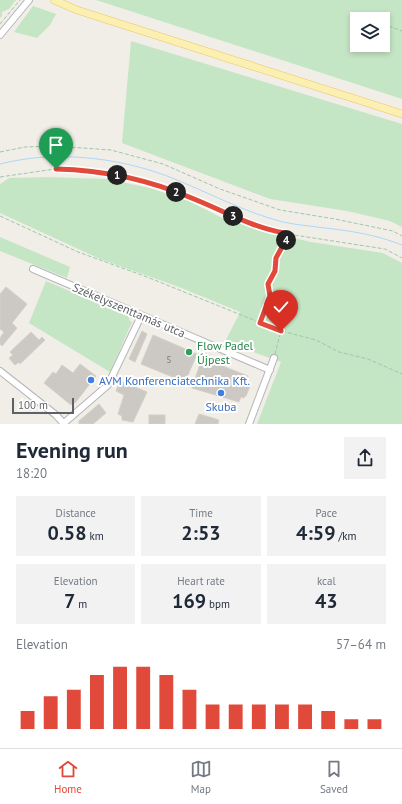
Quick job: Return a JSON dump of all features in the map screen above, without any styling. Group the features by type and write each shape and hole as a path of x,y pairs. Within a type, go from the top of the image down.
{"main road":[{"path":"54,0 77,10 402,114"}],"street":[{"path":"18,15 24,0"},
{"path":"0,35 29,0"},
{"path":"18,15 35,0"},
{"name":"Székelyszenttamás utca","path":"33,269 270,370"},
{"path":"0,371 64,424 108,385 108,379 141,316"},
{"path":"249,424 274,358"}],"path":[{"path":"0,24 20,0"},
{"path":"390,27 402,31"},
{"path":"0,152 25,147 54,146 110,150 163,164 220,189 280,210 335,219 393,231 402,236"},
{"path":"0,177 56,169 128,177 193,198 244,221 285,233 385,249 402,258"},
{"path":"0,216 78,252 148,277 281,331 316,340 339,352 368,359 402,374"},
{"path":"260,323 270,296 268,284 275,271 276,258 282,247 286,245 285,233"},
{"path":"274,358 281,331"}],"green space":[{"path":"0,0 16,0 9,9 2,12 2,16 0,18"},
{"path":"96,0 402,0 402,99"},
{"path":"33,6 56,14 50,25 37,38 14,32"},
{"path":"131,41 402,124 402,227 390,221 347,211 270,199 122,143"},
{"path":"47,177 107,179 150,188 189,201 224,219 311,242 383,253 402,263 402,424 257,424 281,362 225,342 240,312 179,287 100,259 0,213 0,184 9,178"},
{"path":"0,237 70,267 67,278 0,251"},
{"path":"46,281 130,317 129,320 132,322 110,372 29,323"}],"building":[{"path":"6,287 27,304 12,323 17,328 2,346 0,344 0,338 4,332 0,329 0,294"},
{"path":"142,331 147,334 135,362 129,359"},
{"path":"31,332 39,340 42,337 45,340 20,364 19,362 15,365 9,358 13,355 10,352"},
{"path":"153,335 197,354 185,382 141,364"},
{"path":"202,358 248,376 246,382 249,383 248,385 250,386 246,396 244,398 241,397 239,402 192,388"},
{"path":"80,364 96,376 75,403 73,402 71,405 44,383 53,372 56,374 62,365 73,373"},
{"path":"120,381 147,392 133,422 122,420 122,416 118,414 124,395 116,391"},
{"path":"99,404 106,413 93,424 79,424 79,421"},
{"path":"199,414 219,420 218,424 195,424"},
{"path":"149,415 165,415 165,424 149,424"}],"waterway":[{"path":"0,164 42,157 85,158 127,164 167,176 268,218 294,224 364,234 402,245"}],"place":[{"name":"Flow Padel Újpest","path":"189,352"},
{"name":"AVM Konferenciatechnika Kft.","path":"91,380"},
{"name":"Skuba","path":"221,393"}],"route":[{"path":"56,169 128,177 193,198 244,221 285,233 286,245 282,247 276,258 275,271 268,284 270,296 260,323 281,331"}]}
